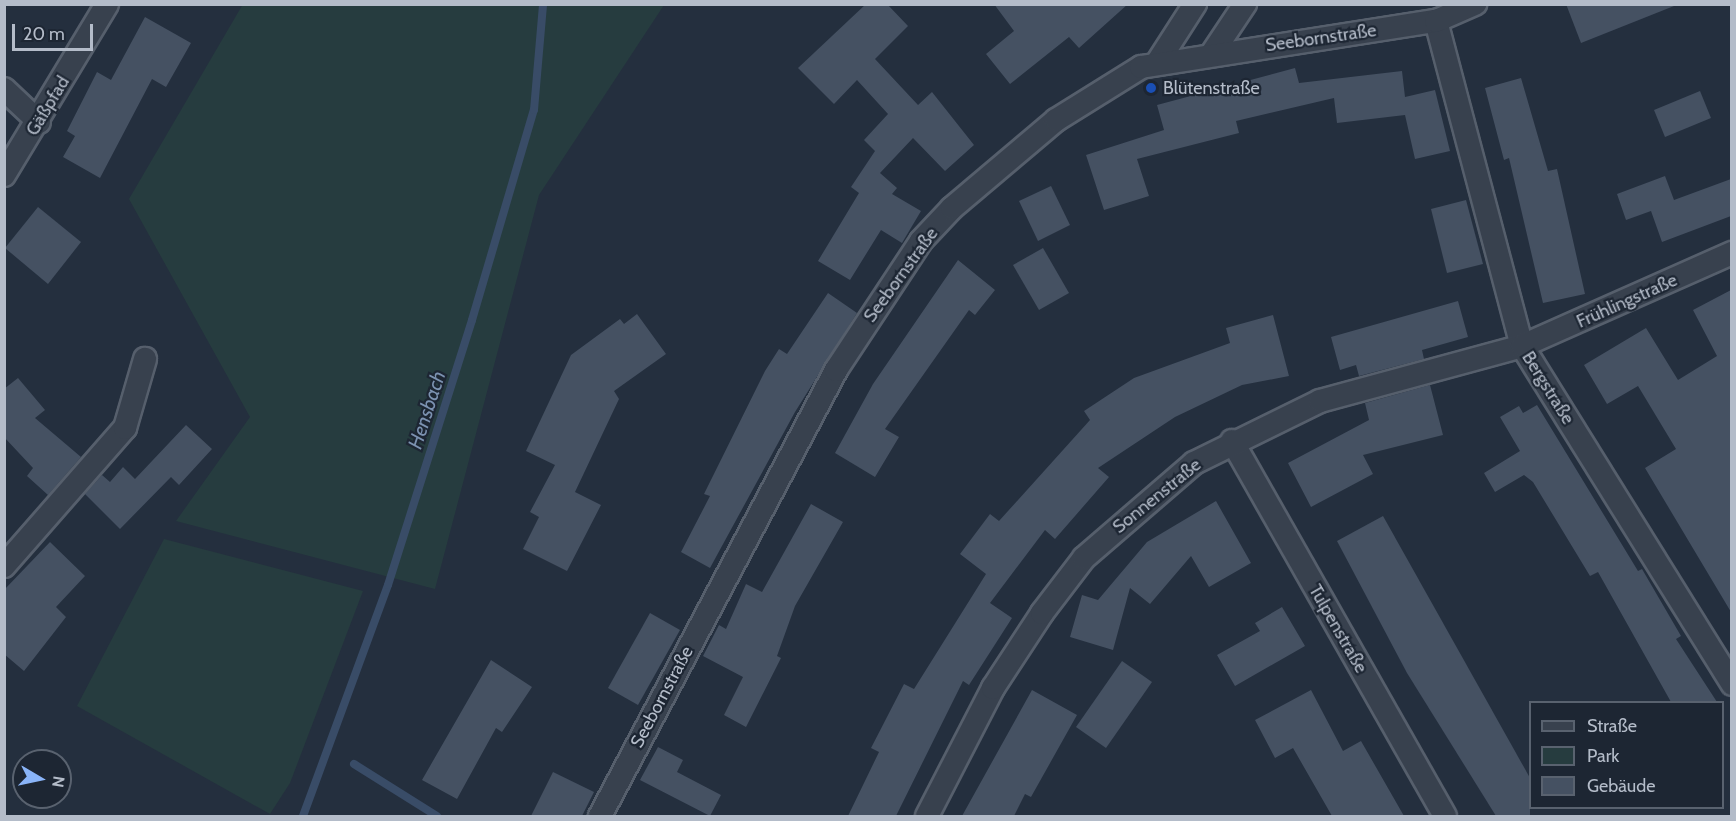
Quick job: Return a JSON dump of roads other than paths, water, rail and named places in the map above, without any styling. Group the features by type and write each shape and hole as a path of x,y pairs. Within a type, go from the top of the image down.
{"street":[{"name":"Gäßpfad","path":"4,175 39,122 107,4"},
{"path":"1159,60 1195,4"},
{"path":"1213,52 1245,4"},
{"path":"1436,21 1475,4"},
{"name":"Seebornstraße","path":"600,816 836,370 921,241 1056,120 1159,60 1436,21"},
{"name":"Bergstraße","path":"1436,21 1522,346 1731,684"},
{"path":"4,89 39,122"},
{"name":"Frühlingstraße","path":"1522,346 1731,253"},
{"name":"Sonnenstraße","path":"927,816 993,688 1084,558 1154,493 1232,441 1320,401 1522,346"},
{"path":"4,566 125,428 145,358"},
{"name":"Tulpenstraße","path":"1232,441 1445,816"}],"waterway":[{"name":"Hensbach","path":"303,816 388,585 472,320 534,110 543,4"},
{"path":"354,764 437,816"}],"place":[{"name":"Blütenstraße","path":"1151,88"}]}
